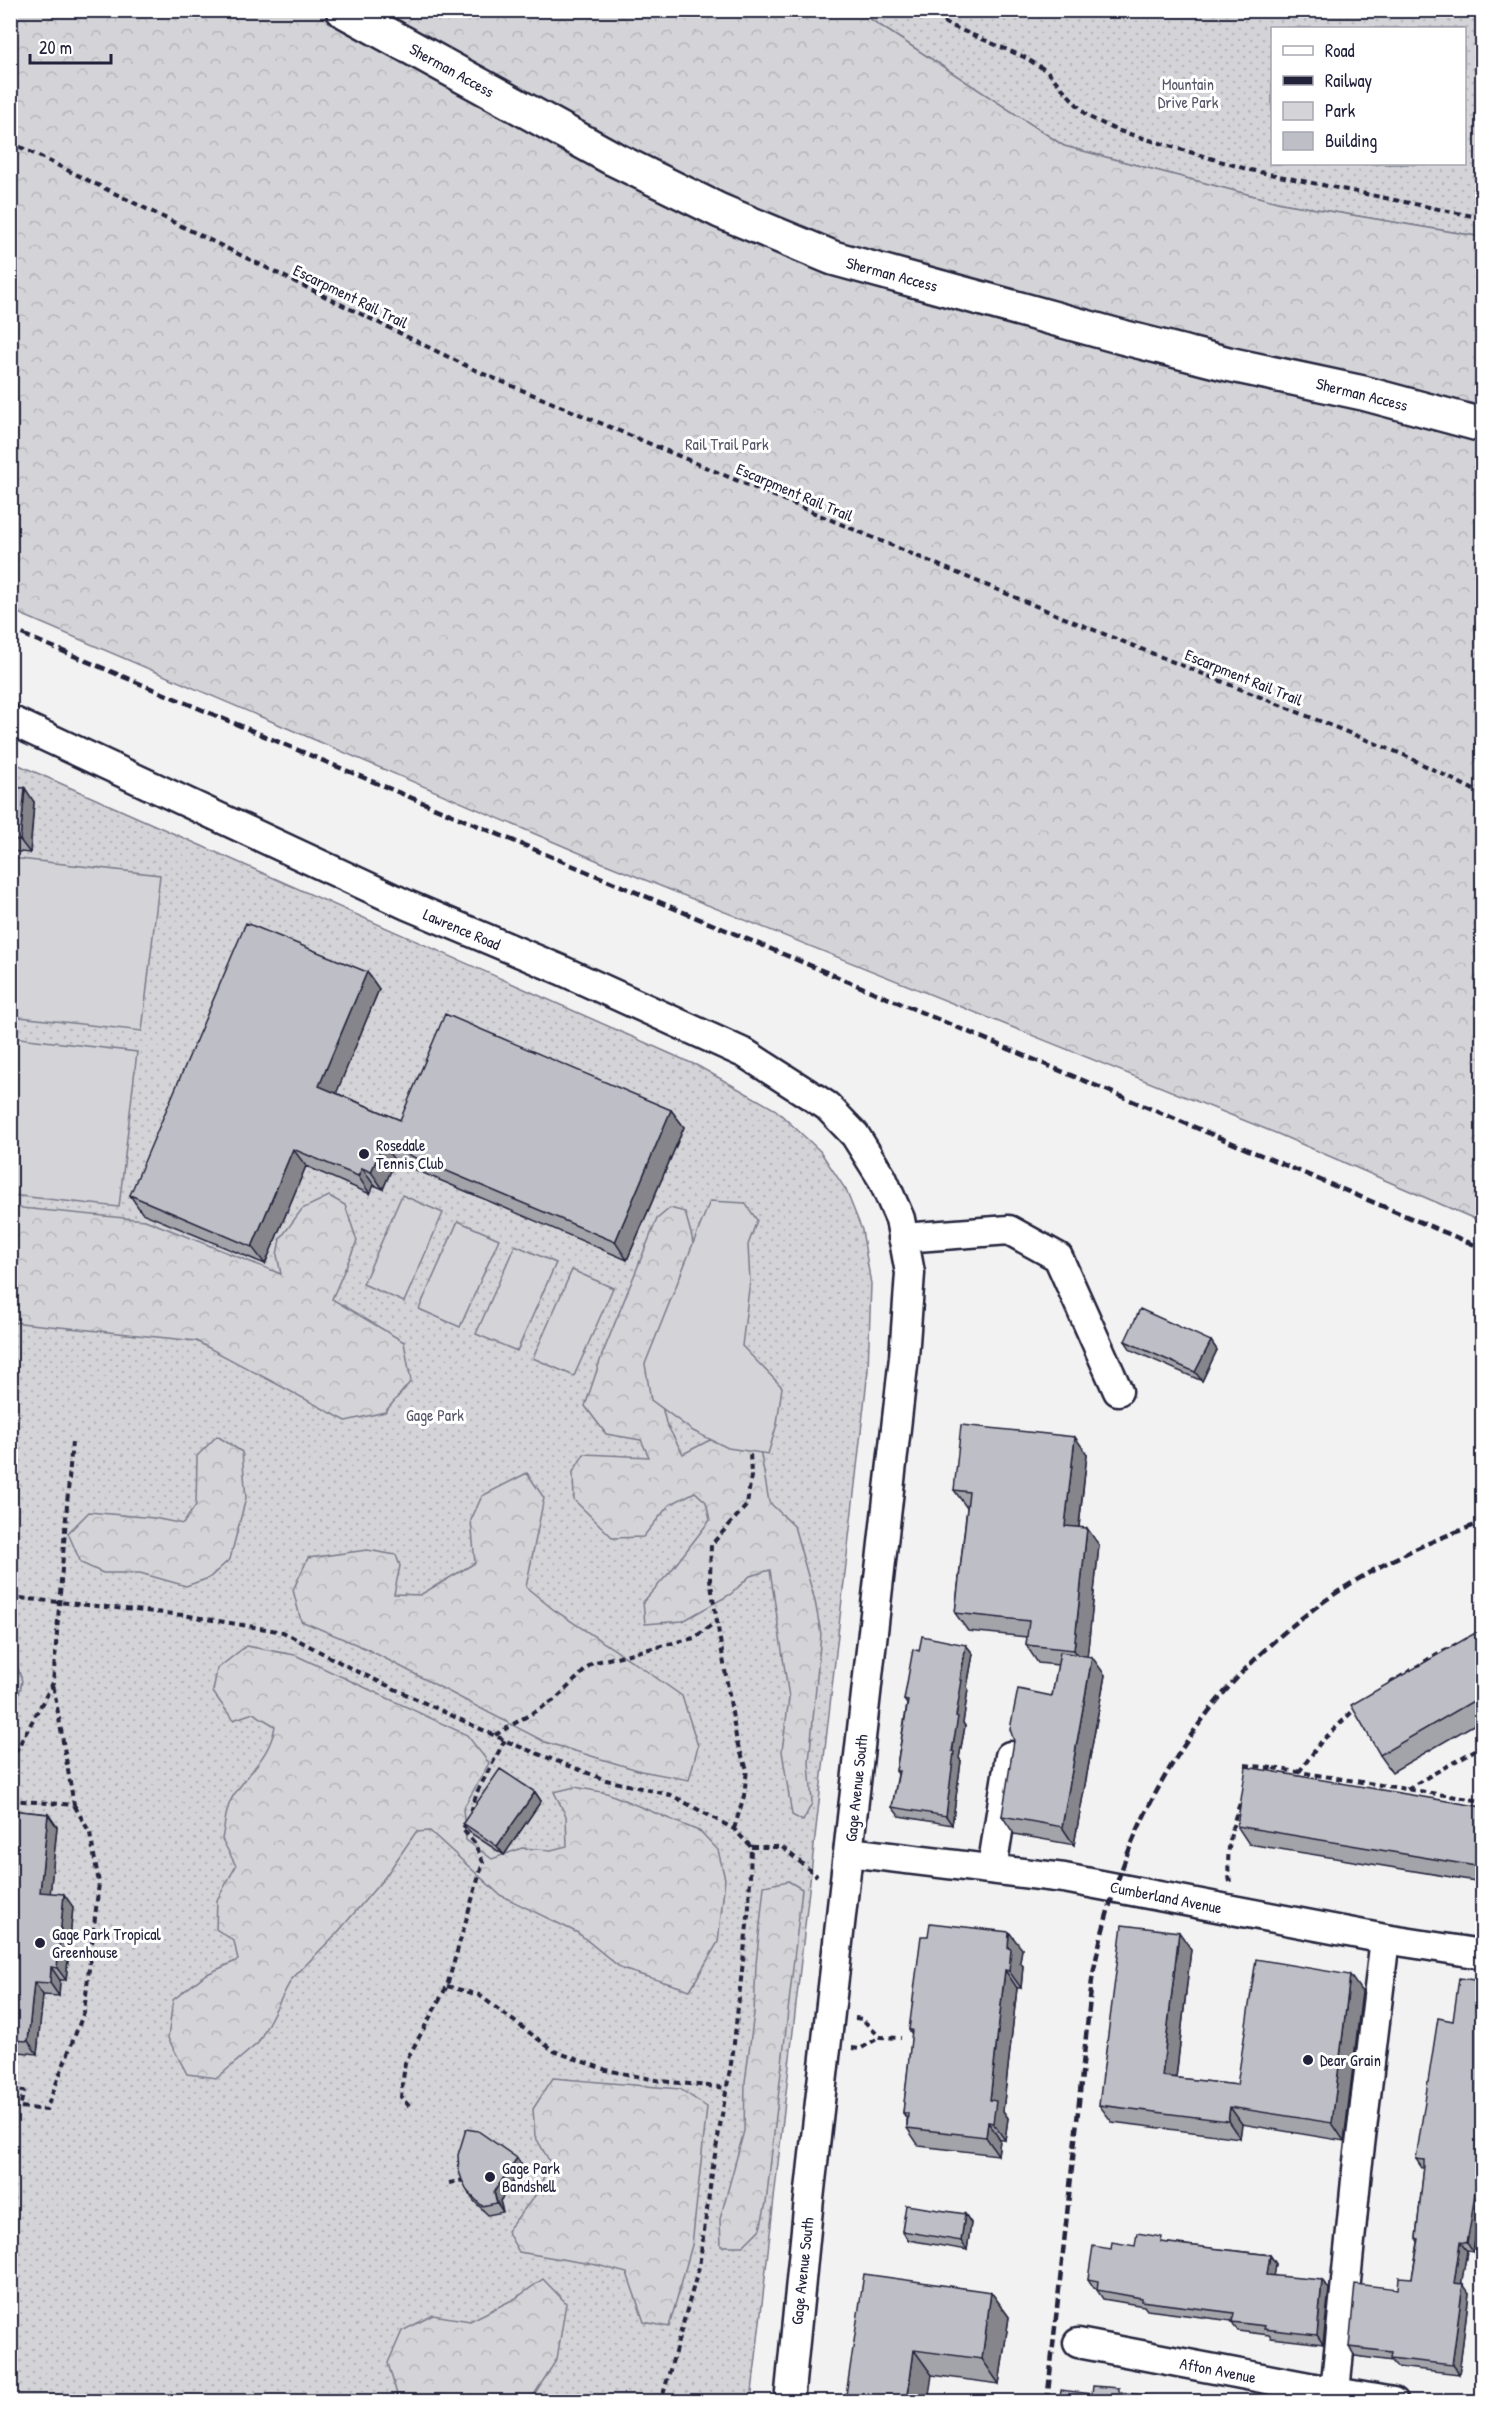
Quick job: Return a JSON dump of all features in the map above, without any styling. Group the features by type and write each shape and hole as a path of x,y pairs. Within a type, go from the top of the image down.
{"main road":[{"name":"Sherman Access","path":"344,10 614,159 720,211 833,258 1122,337 1228,364 1364,393 1482,425"}],"street":[{"name":"Lawrence Road","path":"10,720 407,905 561,970 746,1054 827,1106 855,1135 882,1178"},
{"name":"Gage Avenue South","path":"789,2402 904,1357 910,1273 900,1219 882,1178"},
{"path":"903,1238 1009,1230 1058,1257 1118,1391"},
{"path":"992,1869 1010,1756"},
{"name":"Cumberland Avenue","path":"849,1852 1064,1878 1385,1939 1482,1954"},
{"path":"1334,2397 1357,2170 1385,1939"},
{"name":"Afton Avenue","path":"1078,2343 1334,2397 1393,2402"}],"path":[{"path":"926,10 947,24 1024,57 1047,71 1087,116 1116,130 1250,170 1482,218"},
{"name":"Escarpment Rail Trail","path":"10,142 479,372 1062,617 1404,755 1482,794"},
{"path":"10,2090 24,2091 20,2108 46,2110 84,2012 99,1883 90,1833 74,1805 53,1683 72,1441"},
{"path":"734,1829 744,1796 747,1769 737,1743 710,1579 711,1545 747,1505 751,1476 750,1452"},
{"path":"10,1597 183,1615 283,1632 354,1671 505,1740 606,1780 671,1795 734,1829 751,1847 749,1907 733,2052 713,2166 699,2266 661,2402"},
{"path":"495,1735 556,1699 592,1663 694,1638 717,1621"},
{"path":"1386,1686 1437,1654 1464,1641"},
{"path":"10,1762 53,1683"},
{"path":"1299,1772 1321,1742 1361,1703"},
{"path":"409,2106 401,2097 405,2062 447,1986 483,1862 474,1842 462,1829 468,1823 477,1792 505,1740"},
{"path":"1406,1789 1482,1746"},
{"path":"1245,1765 1482,1801"},
{"path":"1257,1779 1273,1768"},
{"path":"1234,1910 1227,1865 1238,1810 1245,1793"},
{"path":"10,1800 74,1805"},
{"path":"751,1847 782,1847 817,1876 847,1880"},
{"path":"447,1986 479,1995 554,2051 606,2070 661,2081 727,2088"},
{"path":"831,2013 862,2019 880,2037 901,2038"},
{"path":"448,2183 465,2180"}],"green space":[{"name":"Rail Trail Park","path":"11,11 858,11 1064,146 1281,203 1482,237 1482,1222 1278,1134 603,863 11,610"},
{"name":"Mountain Drive Park","path":"858,11 1482,11 1482,237 1281,203 1064,146"},
{"name":"Gage Park","path":"10,761 698,1066 776,1110 820,1151 846,1190 862,1230 871,1284 868,1370 751,2401 11,2401"},
{"path":"11,858 160,875 142,1031 11,1016"},
{"path":"11,1037 137,1052 119,1207 11,1195"},
{"path":"402,1195 443,1213 404,1302 363,1284"},
{"path":"329,1196 345,1205 357,1241 332,1299 404,1342 411,1381 385,1412 346,1421 196,1341 11,1322 11,1207 145,1220 281,1274 277,1255 280,1239 302,1209"},
{"path":"710,1201 745,1203 757,1220 748,1245 750,1281 742,1346 782,1387 777,1424 768,1454 728,1448 693,1431 651,1400 645,1364"},
{"path":"670,1208 685,1212 696,1265 653,1368 666,1423 683,1454 708,1441 727,1436 760,1449 769,1502 794,1526 815,1601 821,1634 809,1762 812,1803 803,1821 792,1815 782,1751 789,1698 770,1570 750,1576 731,1594 683,1621 645,1624 643,1602 670,1572 710,1520 706,1502 695,1492 669,1505 643,1537 613,1538 574,1500 573,1472 584,1454 649,1457 641,1440 606,1434 585,1406 602,1355 657,1219"},
{"path":"458,1221 499,1239 460,1327 419,1309"},
{"path":"515,1245 556,1263 517,1351 476,1334"},
{"path":"572,1270 613,1288 574,1376 533,1358"},
{"path":"217,1436 242,1452 246,1498 230,1559 209,1578 186,1586 140,1573 103,1573 81,1563 68,1533 89,1512 154,1518 183,1524 196,1505 197,1456"},
{"path":"527,1473 544,1498 526,1587 554,1610 682,1696 698,1746 689,1780 641,1771 545,1742 367,1649 301,1621 293,1590 308,1558 367,1550 396,1555 400,1566 394,1594 420,1595 475,1563 471,1520 482,1496"},
{"path":"10,1646 22,1681 11,1731"},
{"path":"246,1646 295,1655 467,1735 489,1763 463,1809 466,1840 492,1859 522,1848 551,1850 567,1846 566,1816 554,1792 575,1787 607,1793 701,1832 718,1850 725,1879 718,1942 690,1990 622,1969 578,1933 500,1895 430,1831 416,1832 385,1877 338,1932 291,1980 258,2043 217,2078 187,2074 168,2038 173,2000 205,1975 238,1960 234,1941 216,1929 217,1900 236,1866 222,1839 230,1802 263,1756 275,1726 253,1713 233,1720 213,1692 217,1669"},
{"path":"788,1881 802,1889 766,2203 760,2229 743,2246 721,2246 720,2219 744,2131 745,2082 754,2013 756,1964 764,1886"},
{"path":"553,2078 680,2089 707,2107 692,2245 669,2327 644,2322 627,2273 597,2265 519,2252 507,2231 537,2193 550,2162 535,2136 533,2109"},
{"path":"543,2279 566,2303 557,2359 530,2401 418,2402 398,2398 388,2363 402,2331 433,2315 470,2321 516,2298"}],"building":[{"path":"10,787 25,788 20,840 10,839"},
{"path":"246,923 367,972 319,1086 400,1120 445,1014 671,1110 615,1242 383,1144 371,1172 362,1168 358,1176 293,1149 252,1247 130,1195"},
{"path":"1140,1309 1211,1341 1195,1372 1125,1341"},
{"path":"961,1425 1075,1437 1065,1526 1087,1528 1074,1650 1026,1645 1029,1621 955,1613 969,1492 954,1490"},
{"path":"1482,1629 1482,1696 1380,1755 1351,1705"},
{"path":"922,1636 966,1645 960,1680 962,1680 946,1816 892,1807 908,1701 904,1700 913,1649 919,1651"},
{"path":"1060,1652 1092,1657 1062,1827 1002,1816 1014,1741 1010,1729 1018,1689 1052,1696"},
{"path":"1246,1767 1482,1807 1482,1867 1237,1826"},
{"path":"500,1769 535,1792 497,1846 463,1823"},
{"name":"Gage Park Tropical Greenhouse","path":"10,1810 48,1814 40,1892 64,1894 57,1968 51,1967 50,1983 34,1982 28,2041 10,2040"},
{"path":"930,1923 1009,1932 1008,1948 1011,1949 1009,1971 1005,1970 990,2100 996,2101 993,2123 988,2122 986,2137 907,2128 908,2113 903,2113 912,2030 909,2030 921,1936 928,1936"},
{"path":"1122,1925 1179,1932 1162,2076 1237,2085 1256,1959 1350,1975 1332,2123 1230,2107 1228,2121 1099,2105"},
{"path":"1459,1978 1482,1981 1482,2119 1478,2149 1481,2149 1471,2221 1467,2243 1460,2242 1454,2283 1463,2284 1452,2365 1390,2358 1391,2352 1349,2347 1355,2284 1398,2289 1399,2277 1412,2278 1419,2239 1416,2238 1424,2166 1424,2160 1416,2159 1438,2018 1453,2021"},
{"name":"Gage Park Bandshell","path":"466,2129 478,2131 517,2158 494,2192 497,2203 482,2206 468,2192 462,2180 458,2155"},
{"path":"906,2205 965,2214 961,2241 902,2231"},
{"path":"1137,2233 1162,2237 1161,2242 1270,2255 1267,2275 1322,2280 1317,2335 1264,2329 1265,2326 1232,2322 1234,2313 1141,2301 1141,2298 1097,2290 1098,2281 1088,2279 1093,2246 1111,2249 1112,2242 1135,2246"},
{"path":"864,2274 991,2292 982,2359 914,2350 907,2402 845,2402"},
{"path":"1093,2386 1119,2388 1119,2392 1183,2400 1183,2402 1059,2402 1061,2390 1092,2394"}],"railway":[{"path":"10,629 1482,1248"},
{"path":"1047,2402 1092,1980 1111,1900 1139,1826 1176,1757 1222,1695 1275,1640 1337,1593 1406,1553 1482,1523"}],"place":[{"name":"Rosedale Tennis Club","path":"364,1154"},
{"name":"Gage Park Tropical Greenhouse","path":"40,1943"},
{"name":"Dear Grain","path":"1308,2060"},
{"name":"Gage Park Bandshell","path":"490,2177"}]}
